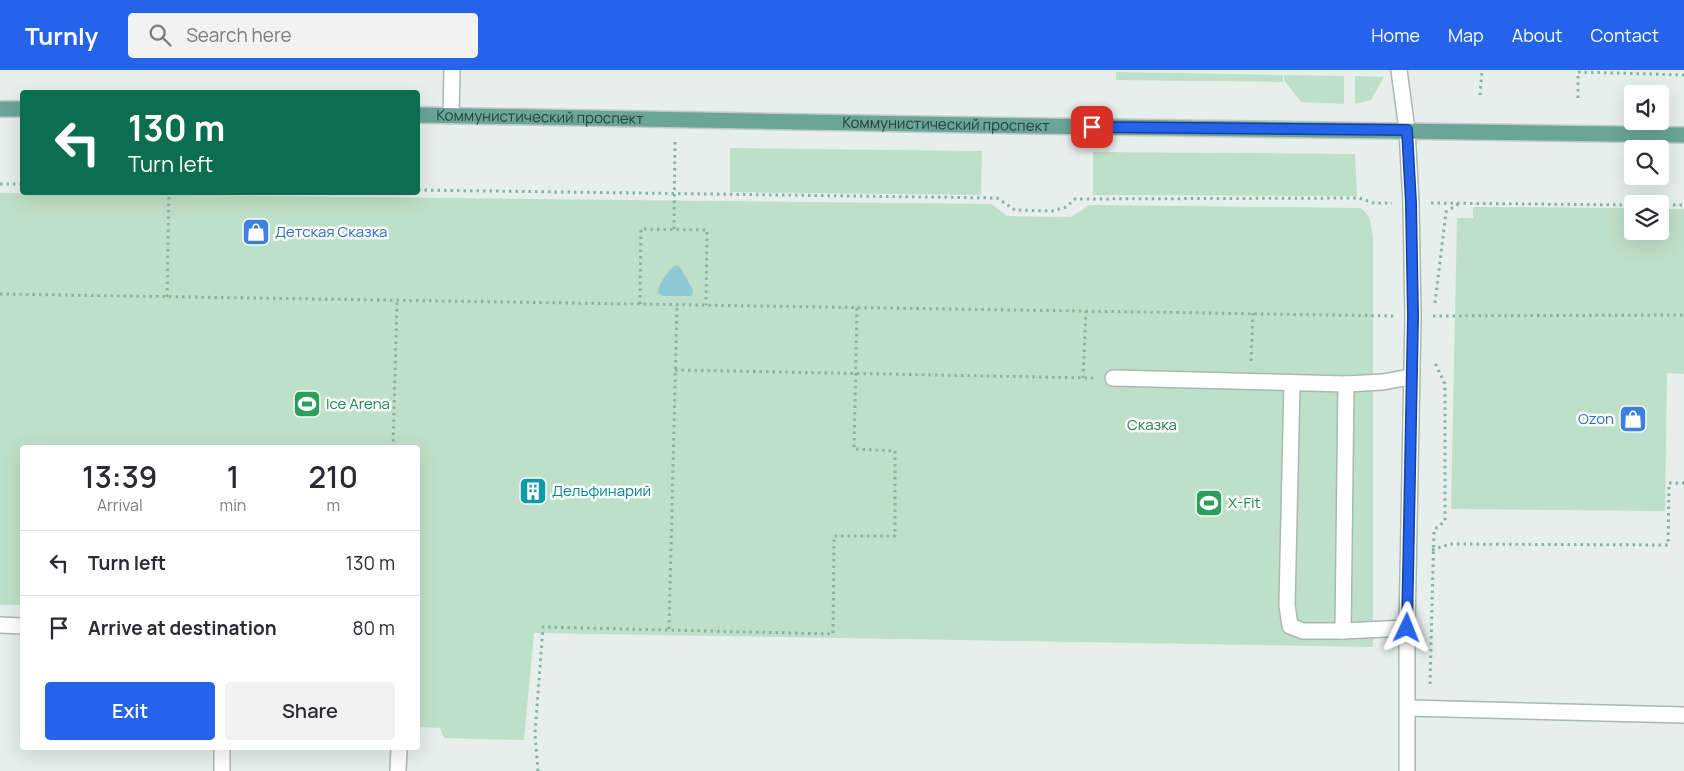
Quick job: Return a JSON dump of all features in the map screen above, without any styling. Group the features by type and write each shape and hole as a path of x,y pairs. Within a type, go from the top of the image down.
{"main road":[{"path":"0,109 20,109"},
{"name":"Коммунистический проспект","path":"420,115 1684,135"}],"street":[{"path":"451,116 452,70"},
{"path":"1400,70 1407,130 1411,203 1413,316 1410,376 1406,771"},
{"path":"1113,378 1346,384 1383,382 1410,376"},
{"path":"1292,383 1287,605 1290,626 1303,631 1407,628"},
{"path":"1343,631 1346,384"},
{"path":"0,625 20,626"},
{"path":"1408,708 1684,715"},
{"path":"222,750 222,771"},
{"path":"398,771 399,750"}],"path":[{"path":"1480,96 1482,70"},
{"path":"1578,98 1578,72 1684,75"},
{"path":"674,229 675,120"},
{"path":"0,184 20,184"},
{"path":"420,190 997,198 1015,210 1052,211 1066,207 1075,199 1359,198 1374,203 1624,205"},
{"path":"167,297 169,195"},
{"path":"1434,316 1446,212 1459,203"},
{"path":"1669,205 1684,205"},
{"path":"640,305 641,229 674,229 707,230 706,306"},
{"path":"0,294 1413,316 1684,315"},
{"path":"393,445 397,300"},
{"path":"669,629 677,305"},
{"path":"538,771 535,733 543,627 832,634 834,536 895,536 895,451 854,449 857,308"},
{"path":"1083,378 1086,311"},
{"path":"1250,382 1253,313"},
{"path":"1429,709 1434,530 1445,521 1446,384 1434,364 1434,354"},
{"path":"675,370 1113,378"},
{"path":"1409,550 1434,550 1450,544 1668,545 1668,483 1684,483"}],"green space":[{"path":"1116,72 1283,75 1283,82 1116,80"},
{"path":"1284,75 1344,76 1344,104 1301,102 1284,80"},
{"path":"1355,76 1384,77 1371,100 1355,104"},
{"path":"730,148 982,151 981,195 730,192"},
{"path":"1093,152 1355,154 1357,196 1093,195"},
{"name":"Сказка","path":"0,193 20,193 20,195 991,204 1007,216 1071,217 1089,205 1360,208 1364,210 1371,224 1373,237 1373,647 534,633 524,740 444,738 440,728 420,727 420,445 20,445 20,605 0,605"},
{"path":"1473,207 1624,208 1624,240 1669,240 1669,209 1684,209 1684,374 1667,373 1665,511 1451,509 1457,218 1473,218"}],"water":[{"path":"676,265 680,267 693,290 692,296 663,296 658,293 664,277"}],"place":[{"name":"Детская Сказка","path":"256,232"},
{"name":"Ice Arena","path":"307,404"},
{"name":"Ozon","path":"1633,419"},
{"name":"Дельфинарий","path":"533,491"},
{"name":"X-Fit","path":"1209,503"}],"route":[{"path":"1092,127 1407,130 1411,203 1413,316 1410,376 1407,628"}]}
